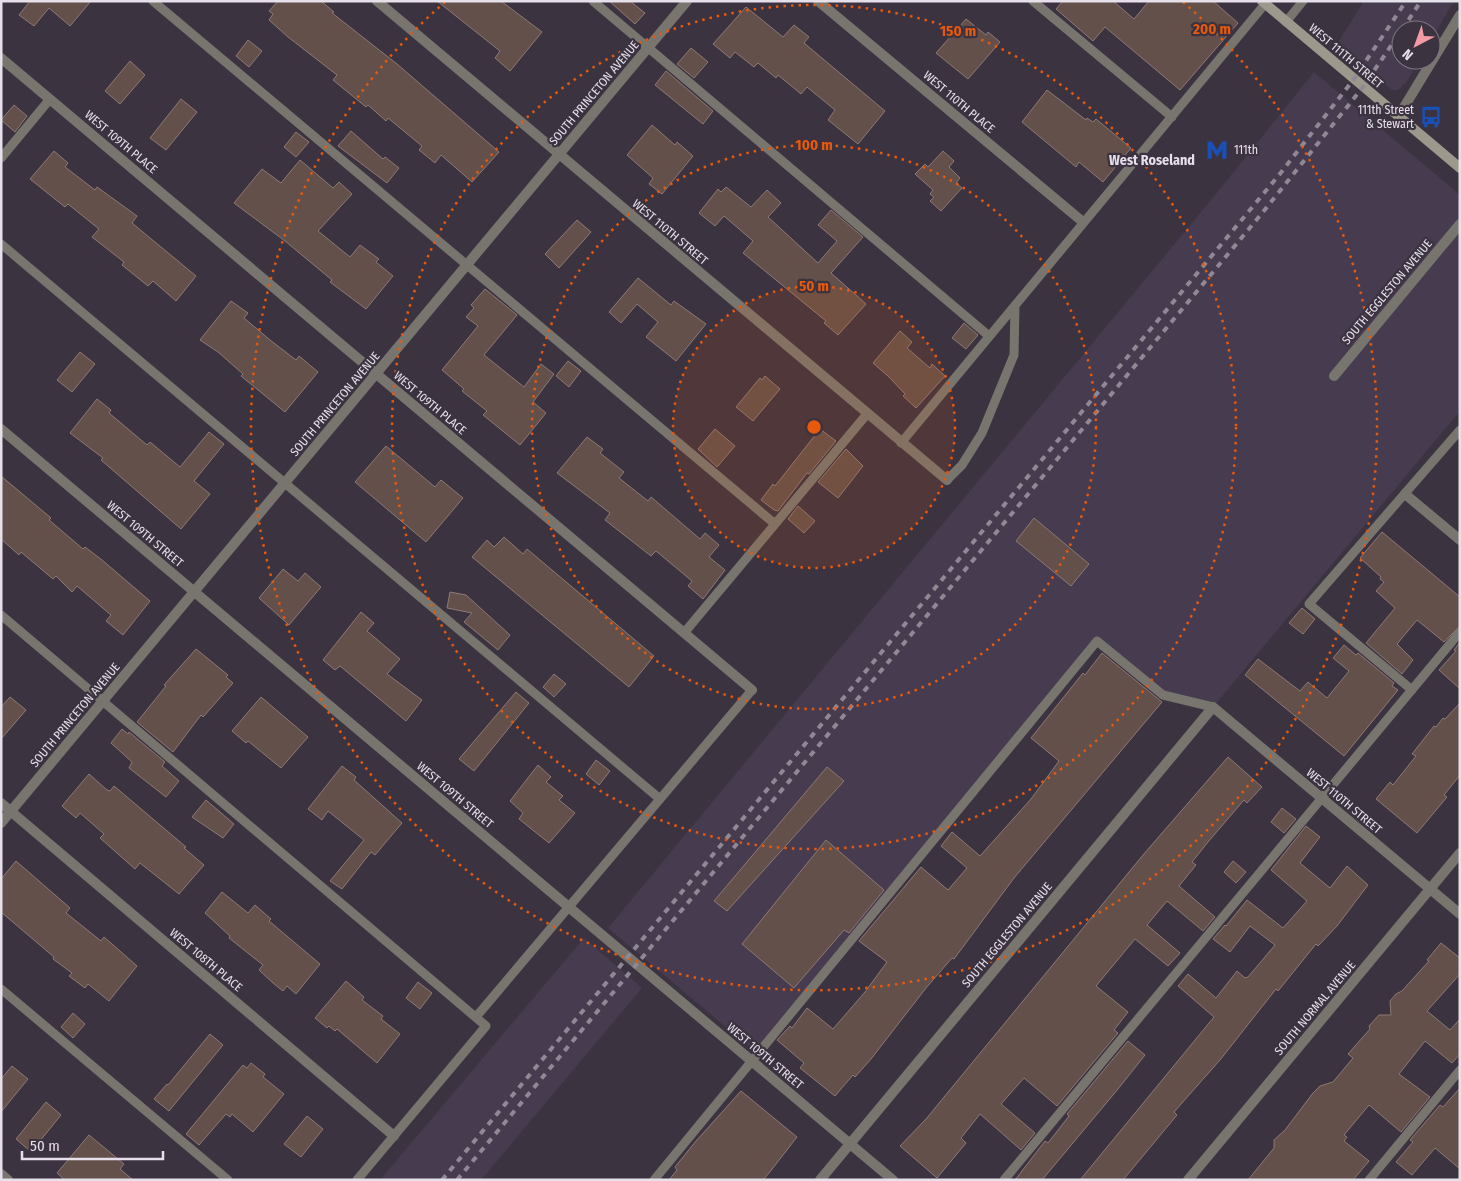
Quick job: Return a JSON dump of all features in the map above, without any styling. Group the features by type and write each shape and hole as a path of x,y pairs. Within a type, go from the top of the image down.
{"main road":[{"name":"WEST 111TH STREET","path":"1263,3 1460,168"}],"street":[{"name":"WEST 110TH STREET","path":"377,1 947,480"},
{"name":"SOUTH PRINCETON AVENUE","path":"1,823 687,1"},
{"name":"WEST 110TH PLACE","path":"818,1 1084,222"},
{"path":"1398,117 1460,15"},
{"name":"WEST 109TH PLACE","path":"1,58 752,690"},
{"name":"SOUTH EGGLESTON AVENUE","path":"1334,376 1460,224"},
{"name":"WEST 109TH STREET","path":"1,429 892,1180"},
{"path":"1405,494 1460,540"},
{"name":"WEST 110TH STREET","path":"1213,706 1460,914"},
{"name":"SOUTH EGGLESTON AVENUE","path":"820,1180 1213,706"},
{"name":"WEST 108TH PLACE","path":"1,803 394,1136"},
{"name":"SOUTH NORMAL AVENUE","path":"1188,1180 1460,853"},
{"path":"1,1174 8,1180"}],"lane":[{"path":"153,1 775,524"},
{"path":"593,1 989,336"},
{"path":"1033,1 1172,117"},
{"path":"1286,22 1303,1"},
{"path":"902,443 1172,117 1263,3"},
{"path":"1,158 50,99"},
{"path":"1,244 660,799"},
{"path":"947,480 962,465 982,433 1014,355 1015,305"},
{"path":"684,633 867,414"},
{"path":"1412,690 1309,604 1460,430"},
{"path":"1,615 486,1026 357,1180"},
{"path":"1004,1180 1460,632"},
{"path":"654,1180 1097,641 1163,695 1213,706"},
{"path":"476,1017 752,690"},
{"path":"1,989 228,1180"},
{"path":"1369,1180 1460,1070"}],"shaded area":[{"path":"1364,1 1454,1 1441,23 1441,20 1391,20 1391,70 1413,70 1406,83 1398,90 1392,90 1337,44"},
{"path":"1314,72 1460,195 1460,411 1213,707 1163,695 1097,641 758,1054 608,928 1211,200"},
{"path":"584,938 642,988 481,1180 380,1180"}],"building":[{"path":"30,1 91,1 70,26 49,8 34,26 19,15"},
{"path":"278,1 321,1 334,12 332,13 397,64 499,152 472,182 441,155 435,163 419,150 422,146 388,118 386,121 368,105 366,107 333,80 337,75 269,20 273,14 269,11"},
{"path":"437,1 501,1 542,32 510,71 495,58 500,51"},
{"path":"609,1 630,1 645,13 635,24"},
{"path":"1063,1 1113,1 1134,19 1149,1 1213,1 1238,23 1180,90 1105,27 1093,41 1056,9"},
{"path":"746,7 783,37 794,25 809,37 804,43 885,111 858,144 828,120 835,110 807,87 801,94 778,75 776,78 758,63 754,67 735,52 730,58 713,44"},
{"path":"966,19 986,35 988,32 1000,42 968,79 936,53"},
{"path":"248,40 262,51 249,67 236,56"},
{"path":"691,48 708,62 694,78 677,64"},
{"path":"130,61 145,75 120,104 105,91"},
{"path":"666,71 713,111 703,124 655,85"},
{"path":"1047,90 1086,120 1087,118 1093,122 1096,119 1131,148 1103,182 1079,162 1076,167 1022,122"},
{"path":"181,99 197,112 166,150 150,138"},
{"path":"14,105 27,116 15,132 1,120"},
{"path":"652,125 675,145 677,142 693,156 662,194 649,184 653,178 627,155"},
{"path":"351,131 383,159 385,157 399,168 387,183 338,146"},
{"path":"296,132 309,142 296,157 284,147"},
{"path":"54,151 68,163 65,167 95,190 97,187 137,216 132,223 196,276 176,301 153,281 148,286 122,265 124,262 92,237 99,229 68,204 65,207 30,179"},
{"path":"943,151 954,161 949,167 960,178 956,183 962,188 941,211 930,201 934,197 930,194 933,190 915,174 925,164 928,167"},
{"path":"300,160 333,188 339,182 352,194 318,231 350,257 360,245 379,259 376,262 393,276 366,309 330,282 332,280 285,241 234,203 262,169 281,183"},
{"path":"726,187 751,207 767,190 781,203 768,217 818,263 837,241 818,225 831,210 863,237 831,273 866,304 838,335 824,323 826,321 743,253 753,241 724,216 715,226 699,213 718,189 721,192"},
{"path":"577,220 591,232 559,268 545,254"},
{"path":"638,278 671,305 674,301 706,324 676,361 646,337 658,322 637,304 621,323 609,312"},
{"path":"485,289 517,315 484,355 524,387 541,364 554,374 533,402 546,413 520,445 483,415 487,411 462,391 464,389 442,370 478,326 466,317 474,308 471,305"},
{"path":"231,301 248,313 244,318 270,340 296,360 299,356 318,372 285,412 241,376 243,374 218,352 200,340"},
{"path":"964,323 978,335 966,349 952,338"},
{"path":"900,331 912,342 907,348 930,368 932,364 945,376 916,408 903,396 905,394 889,377 873,363"},
{"path":"80,352 95,364 72,392 57,380"},
{"path":"568,361 581,371 569,387 556,376"},
{"path":"765,376 780,389 753,421 736,407 760,378 762,380"},
{"path":"97,399 111,410 109,413 147,445 150,442 180,467 209,432 224,444 194,481 210,494 181,529 101,460 103,458 70,433"},
{"path":"715,429 735,446 717,467 698,449"},
{"path":"820,429 836,441 809,474 807,473 778,511 774,510 761,500 773,484 775,486"},
{"path":"587,437 603,449 600,453 624,472 619,478 648,501 651,497 700,539 705,533 719,545 709,557 725,570 703,599 688,586 692,581 656,551 651,556 605,520 610,513 557,473"},
{"path":"386,446 435,487 441,480 463,498 426,542 355,482"},
{"path":"846,449 863,466 838,498 818,482"},
{"path":"1,476 51,518 49,520 83,549 85,547 102,560 150,601 123,635 106,621 111,615 77,586 72,592 56,576 53,579 21,552 19,555 1,539"},
{"path":"798,506 815,521 804,533 788,519"},
{"path":"1034,518 1089,564 1071,586 1016,541"},
{"path":"1382,532 1460,597 1460,626 1444,642 1417,620 1397,644 1413,660 1402,674 1366,643 1395,608 1376,591 1384,582 1380,579 1381,577 1360,558"},
{"path":"504,537 523,554 527,549 654,656 629,687 472,557 487,540 494,547"},
{"path":"283,569 298,581 305,573 321,587 289,625 259,598"},
{"path":"450,592 466,595 510,635 498,650 464,622 472,613 447,608"},
{"path":"1302,608 1315,619 1303,634 1289,623"},
{"path":"361,612 374,623 367,631 400,659 387,674 422,700 406,721 340,666 335,670 323,660"},
{"path":"1460,642 1460,689 1439,670 1456,651 1454,650"},
{"path":"1344,645 1356,655 1358,653 1394,683 1392,686 1398,690 1344,756 1245,675 1258,659 1300,691 1308,682 1327,698 1349,671 1333,658"},
{"path":"196,649 228,675 226,677 233,683 203,717 201,715 173,752 137,722 166,686 164,685"},
{"path":"1102,653 1162,702 1014,878 954,959 952,958 926,988 871,1059 855,1077 853,1075 835,1096 800,1068 804,1063 777,1040 790,1026 792,1028 807,1008 833,1029 865,992 887,962 859,941 921,867 948,890 967,868 941,846 952,832 980,856 1031,799 1059,761 1031,738 1083,673 1085,675"},
{"path":"554,674 566,684 554,697 543,687"},
{"path":"516,692 529,703 474,771 459,759"},
{"path":"10,697 26,710 1,739 1,707"},
{"path":"261,697 308,737 281,768 248,741 246,743 232,731"},
{"path":"1460,703 1460,775 1444,795 1447,797 1417,833 1376,799 1390,782 1393,785 1416,756 1412,754 1434,726 1436,727"},
{"path":"122,729 128,734 129,732 165,762 162,766 179,781 166,797 129,768 132,762 111,743"},
{"path":"1228,757 1262,787 1247,803 1244,800 1208,842 1192,862 1196,865 1179,886 1215,917 1203,931 1167,901 1147,925 1180,953 1168,966 1135,939 1096,986 1128,1012 1114,1030 1118,1033 1057,1106 1024,1078 1001,1104 1035,1133 1021,1150 980,1114 961,1138 966,1143 937,1178 900,1146 926,1119 1143,855"},
{"path":"596,760 610,771 599,785 586,774"},
{"path":"538,765 551,777 546,782 563,796 559,800 575,813 549,843 519,819 523,813 510,801"},
{"path":"342,766 356,777 354,780 402,823 375,855 371,852 342,889 330,881 364,840 328,811 322,820 308,809"},
{"path":"827,767 844,781 727,911 714,901"},
{"path":"89,774 107,790 110,791 114,786 186,847 184,848 204,865 179,894 140,863 135,869 100,838 104,834 80,813 76,818 62,806"},
{"path":"206,800 234,824 223,838 192,817"},
{"path":"1282,808 1296,819 1284,833 1271,822"},
{"path":"1306,826 1320,837 1300,863 1330,888 1347,866 1368,885 1337,926 1318,946 1316,944 1278,991 1276,989 1220,1060 1174,1112 1177,1115 1123,1180 1080,1180 1214,1017 1178,986 1188,974 1216,998 1237,971 1245,978 1248,977 1275,945 1250,926 1230,952 1213,939 1247,900 1283,928 1307,901 1271,870"},
{"path":"826,840 884,890 849,933 844,930 794,988 742,944"},
{"path":"16,861 70,908 66,913 101,941 104,937 137,966 109,1001 88,984 85,988 69,976 72,973 53,959 54,957 1,912 1,879"},
{"path":"1233,861 1246,872 1236,883 1224,872"},
{"path":"222,892 248,913 255,905 271,919 269,921 320,964 296,994 287,986 283,991 273,983 259,970 263,965 229,938 230,936 205,913"},
{"path":"1441,943 1460,958 1460,974 1427,1011 1450,1030 1460,1019 1460,1054 1452,1063 1425,1041 1399,1074 1430,1097 1401,1132 1369,1105 1344,1135 1347,1137 1344,1141 1369,1161 1353,1180 1248,1180 1274,1148 1274,1140 1285,1130 1313,1093 1320,1086 1333,1082 1353,1058 1348,1054 1370,1029 1369,1026 1379,1015 1391,1015 1390,1001 1396,994 1402,991 1429,961 1427,960"},
{"path":"346,981 364,997 362,1000 383,1016 381,1019 400,1034 377,1063 337,1029 335,1031 329,1026 327,1028 315,1018"},
{"path":"418,982 432,993 420,1009 406,998"},
{"path":"73,1013 85,1024 73,1038 61,1027"},
{"path":"210,1034 223,1045 169,1111 154,1099"},
{"path":"1128,1041 1145,1055 1118,1089 1042,1180 1015,1180 1045,1141 1048,1143 1069,1116 1067,1114"},
{"path":"251,1063 265,1074 263,1077 284,1094 253,1132 232,1114 230,1117 226,1114 199,1145 186,1134 243,1065 247,1068"},
{"path":"12,1066 28,1079 1,1112 1,1079"},
{"path":"1460,1088 1460,1169 1435,1148 1412,1175 1396,1162 1413,1142 1410,1140 1440,1105 1443,1107"},
{"path":"741,1091 797,1137 769,1173 763,1180 669,1180 677,1170 675,1167 696,1141"},
{"path":"46,1102 61,1115 31,1152 16,1139"},
{"path":"307,1116 323,1129 301,1157 284,1144"},
{"path":"89,1135 124,1164 120,1169 133,1180 65,1180 57,1173"}],"railway":[{"path":"442,1180 1279,175 1354,79 1406,1"},
{"path":"1409,20 1421,1"},
{"path":"457,1180 1263,212 1363,87 1391,46"}],"place":[{"name":"111th Street & Stewart","path":"1431,117"},
{"name":"111th","path":"1217,150"}],"district":[{"name":"West Roseland","path":"1152,160"}]}
